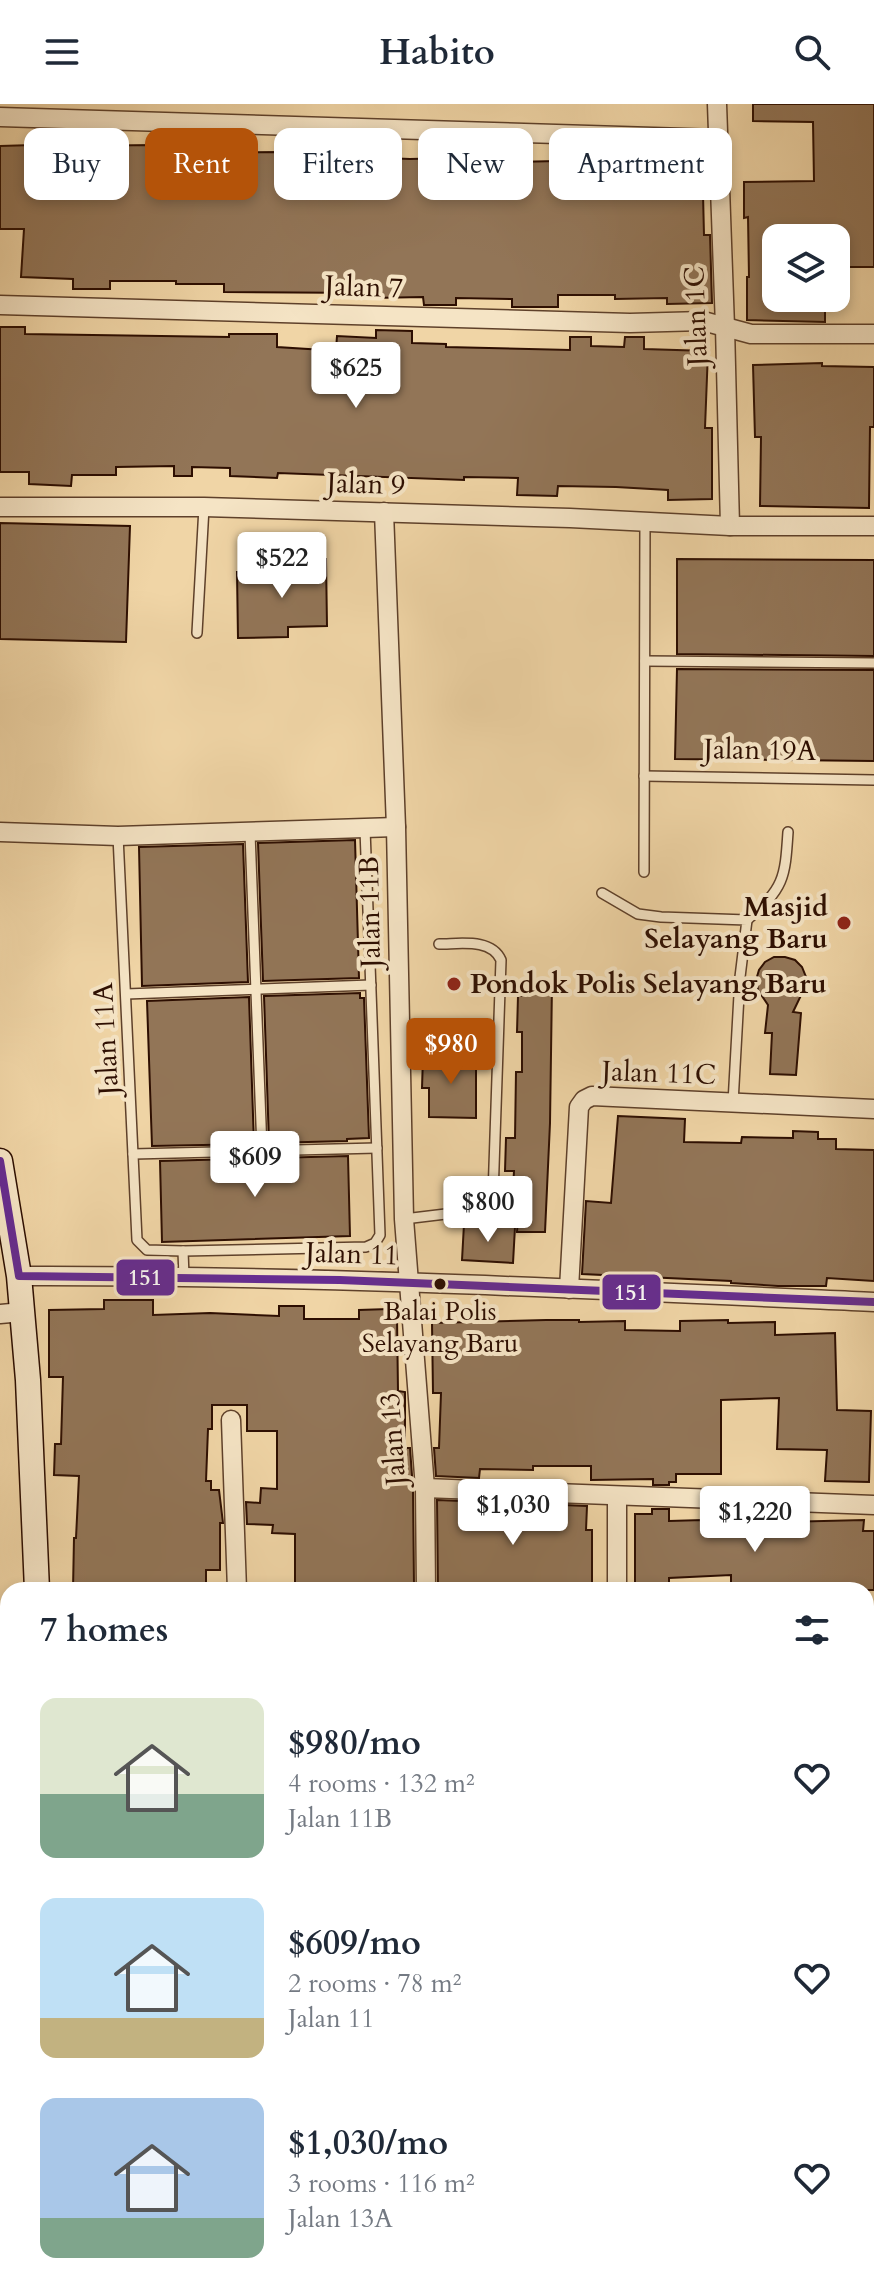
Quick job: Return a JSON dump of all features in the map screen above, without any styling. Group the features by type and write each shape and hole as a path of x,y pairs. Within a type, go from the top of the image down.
{"street":[{"name":"Jalan 1C","path":"717,104 718,128"},
{"path":"0,117 549,134"},
{"name":"Jalan 1C","path":"720,200 730,526"},
{"name":"Jalan 7","path":"0,305 630,323 703,321 751,334 874,334"},
{"name":"Jalan 9","path":"0,507 204,507 730,526"},
{"name":"Jalan 11B","path":"384,512 396,827 404,1219 409,1284"},
{"path":"730,526 874,526"},
{"name":"Jalan 11B","path":"0,832 118,836 396,827"},
{"name":"Jalan 11C","path":"569,1289 579,1107 584,1100 592,1096 874,1109"},
{"path":"0,1161 19,1276 11,1313 28,1380 37,1582"},
{"name":"Jalan 11","path":"19,1276 184,1277 874,1302"},
{"name":"Jalan 13","path":"409,1284 425,1488 426,1582"},
{"path":"231,1420 237,1582"},
{"path":"425,1488 874,1505"},
{"path":"617,1496 617,1582"}],"lane":[{"path":"197,633 204,507"},
{"path":"644,872 645,521"},
{"path":"645,661 874,663"},
{"name":"Jalan 19A","path":"644,776 874,780"},
{"path":"184,1277 183,1251 366,1247 375,1243 380,1235 365,829"},
{"path":"733,1103 740,977 747,920 781,885 786,866 788,832"},
{"path":"250,833 262,1150"},
{"name":"Jalan 11A","path":"118,836 137,1240 147,1250 183,1251"},
{"path":"602,893 646,915 747,920"},
{"path":"404,1219 479,1210 488,1206 493,1196 501,960 497,950 485,945 439,944"},
{"path":"126,994 371,985"},
{"path":"133,1154 377,1148"}],"building":[{"path":"753,104 874,104 874,267 850,267 850,224 762,224 762,312 825,312 825,322 747,320 748,217 744,218 744,182 814,181 813,122 753,121"},
{"path":"24,145 24,200 129,200 129,145 145,145 145,200 258,200 258,152 274,152 274,200 402,200 402,159 418,159 418,200 533,200 533,162 549,161 549,200 703,200 704,235 710,235 712,303 667,304 667,298 615,299 615,295 558,295 558,307 512,307 512,299 456,298 456,305 424,305 423,297 372,298 372,293 224,292 224,284 176,284 176,281 110,281 110,289 73,289 73,279 21,277 24,229 0,229 0,146"},
{"path":"0,327 25,327 25,334 229,337 229,334 277,334 277,347 324,350 336,350 337,336 376,338 376,330 412,331 412,343 446,344 446,347 570,350 570,337 591,337 591,346 624,347 625,337 644,337 644,349 708,351 705,428 712,428 712,499 668,500 668,490 616,487 558,486 557,496 517,495 518,478 464,477 464,480 278,473 277,478 230,476 230,468 192,467 192,476 174,476 174,466 116,467 116,475 72,475 71,486 29,484 29,472 0,472"},
{"path":"822,363 822,366 874,367 869,508 760,506 761,437 755,437 753,365"},
{"path":"0,523 130,526 126,642 0,639"},
{"path":"291,559 326,559 327,626 288,627 288,637 238,638 237,572 291,571"},
{"path":"677,559 874,560 874,656 677,654"},
{"path":"677,669 874,670 874,761 675,759"},
{"path":"355,840 359,978 263,981 258,843"},
{"path":"243,844 248,982 142,986 139,847"},
{"path":"774,957 795,960 806,977 805,987 793,1012 801,1013 796,1075 770,1074 772,1033 765,1033 768,1005 758,990 756,980 765,962"},
{"path":"525,985 552,985 545,1232 517,1232 520,1188 513,1188 514,1171 505,1171 506,1138 515,1138 516,1072 522,1072 522,1032 517,1032 518,996 525,996"},
{"path":"360,993 360,998 364,998 369,1138 269,1143 264,996"},
{"path":"249,997 254,1144 152,1146 147,1001"},
{"path":"423,1057 476,1057 476,1118 429,1117 429,1088 422,1088"},
{"path":"618,1116 685,1119 684,1142 741,1143 742,1137 793,1138 793,1131 818,1132 818,1139 836,1139 836,1149 874,1150 874,1281 827,1278 826,1286 778,1286 582,1274 586,1201 611,1203"},
{"path":"348,1156 350,1236 162,1242 160,1161"},
{"path":"464,1224 515,1227 513,1263 462,1260"},
{"path":"104,1300 153,1300 153,1315 210,1313 279,1316 279,1306 304,1306 304,1319 359,1319 359,1310 389,1309 397,1317 398,1391 405,1392 405,1448 410,1448 413,1489 414,1582 295,1582 295,1534 272,1533 273,1525 247,1524 246,1502 260,1503 261,1488 277,1489 277,1431 247,1431 247,1405 212,1405 206,1481 211,1481 211,1490 219,1490 223,1523 220,1523 220,1570 206,1570 206,1582 73,1582 79,1476 54,1475 55,1444 61,1444 63,1377 49,1377 49,1310 104,1309"},
{"path":"625,1321 625,1330 680,1331 680,1321 775,1322 775,1335 835,1333 837,1410 871,1411 869,1482 825,1481 827,1450 777,1449 779,1398 721,1400 721,1474 676,1474 676,1482 669,1482 669,1485 653,1485 653,1479 591,1480 591,1466 533,1466 533,1470 480,1469 479,1478 436,1476 434,1448 439,1448 441,1393 433,1393 432,1323"},
{"path":"437,1500 587,1506 586,1530 592,1530 592,1582 438,1582"},
{"path":"652,1509 669,1509 669,1521 703,1520 703,1524 864,1520 863,1531 874,1531 874,1582 731,1582 731,1575 669,1578 669,1582 635,1582 635,1514 652,1514"}],"transit line":[{"name":"151","path":"0,1161 19,1276 340,1280 874,1302"}],"place":[{"name":"Masjid Selayang Baru","path":"844,923"},
{"name":"Pondok Polis Selayang Baru","path":"454,984"},
{"name":"Balai Polis Selayang Baru","path":"440,1284"}]}
